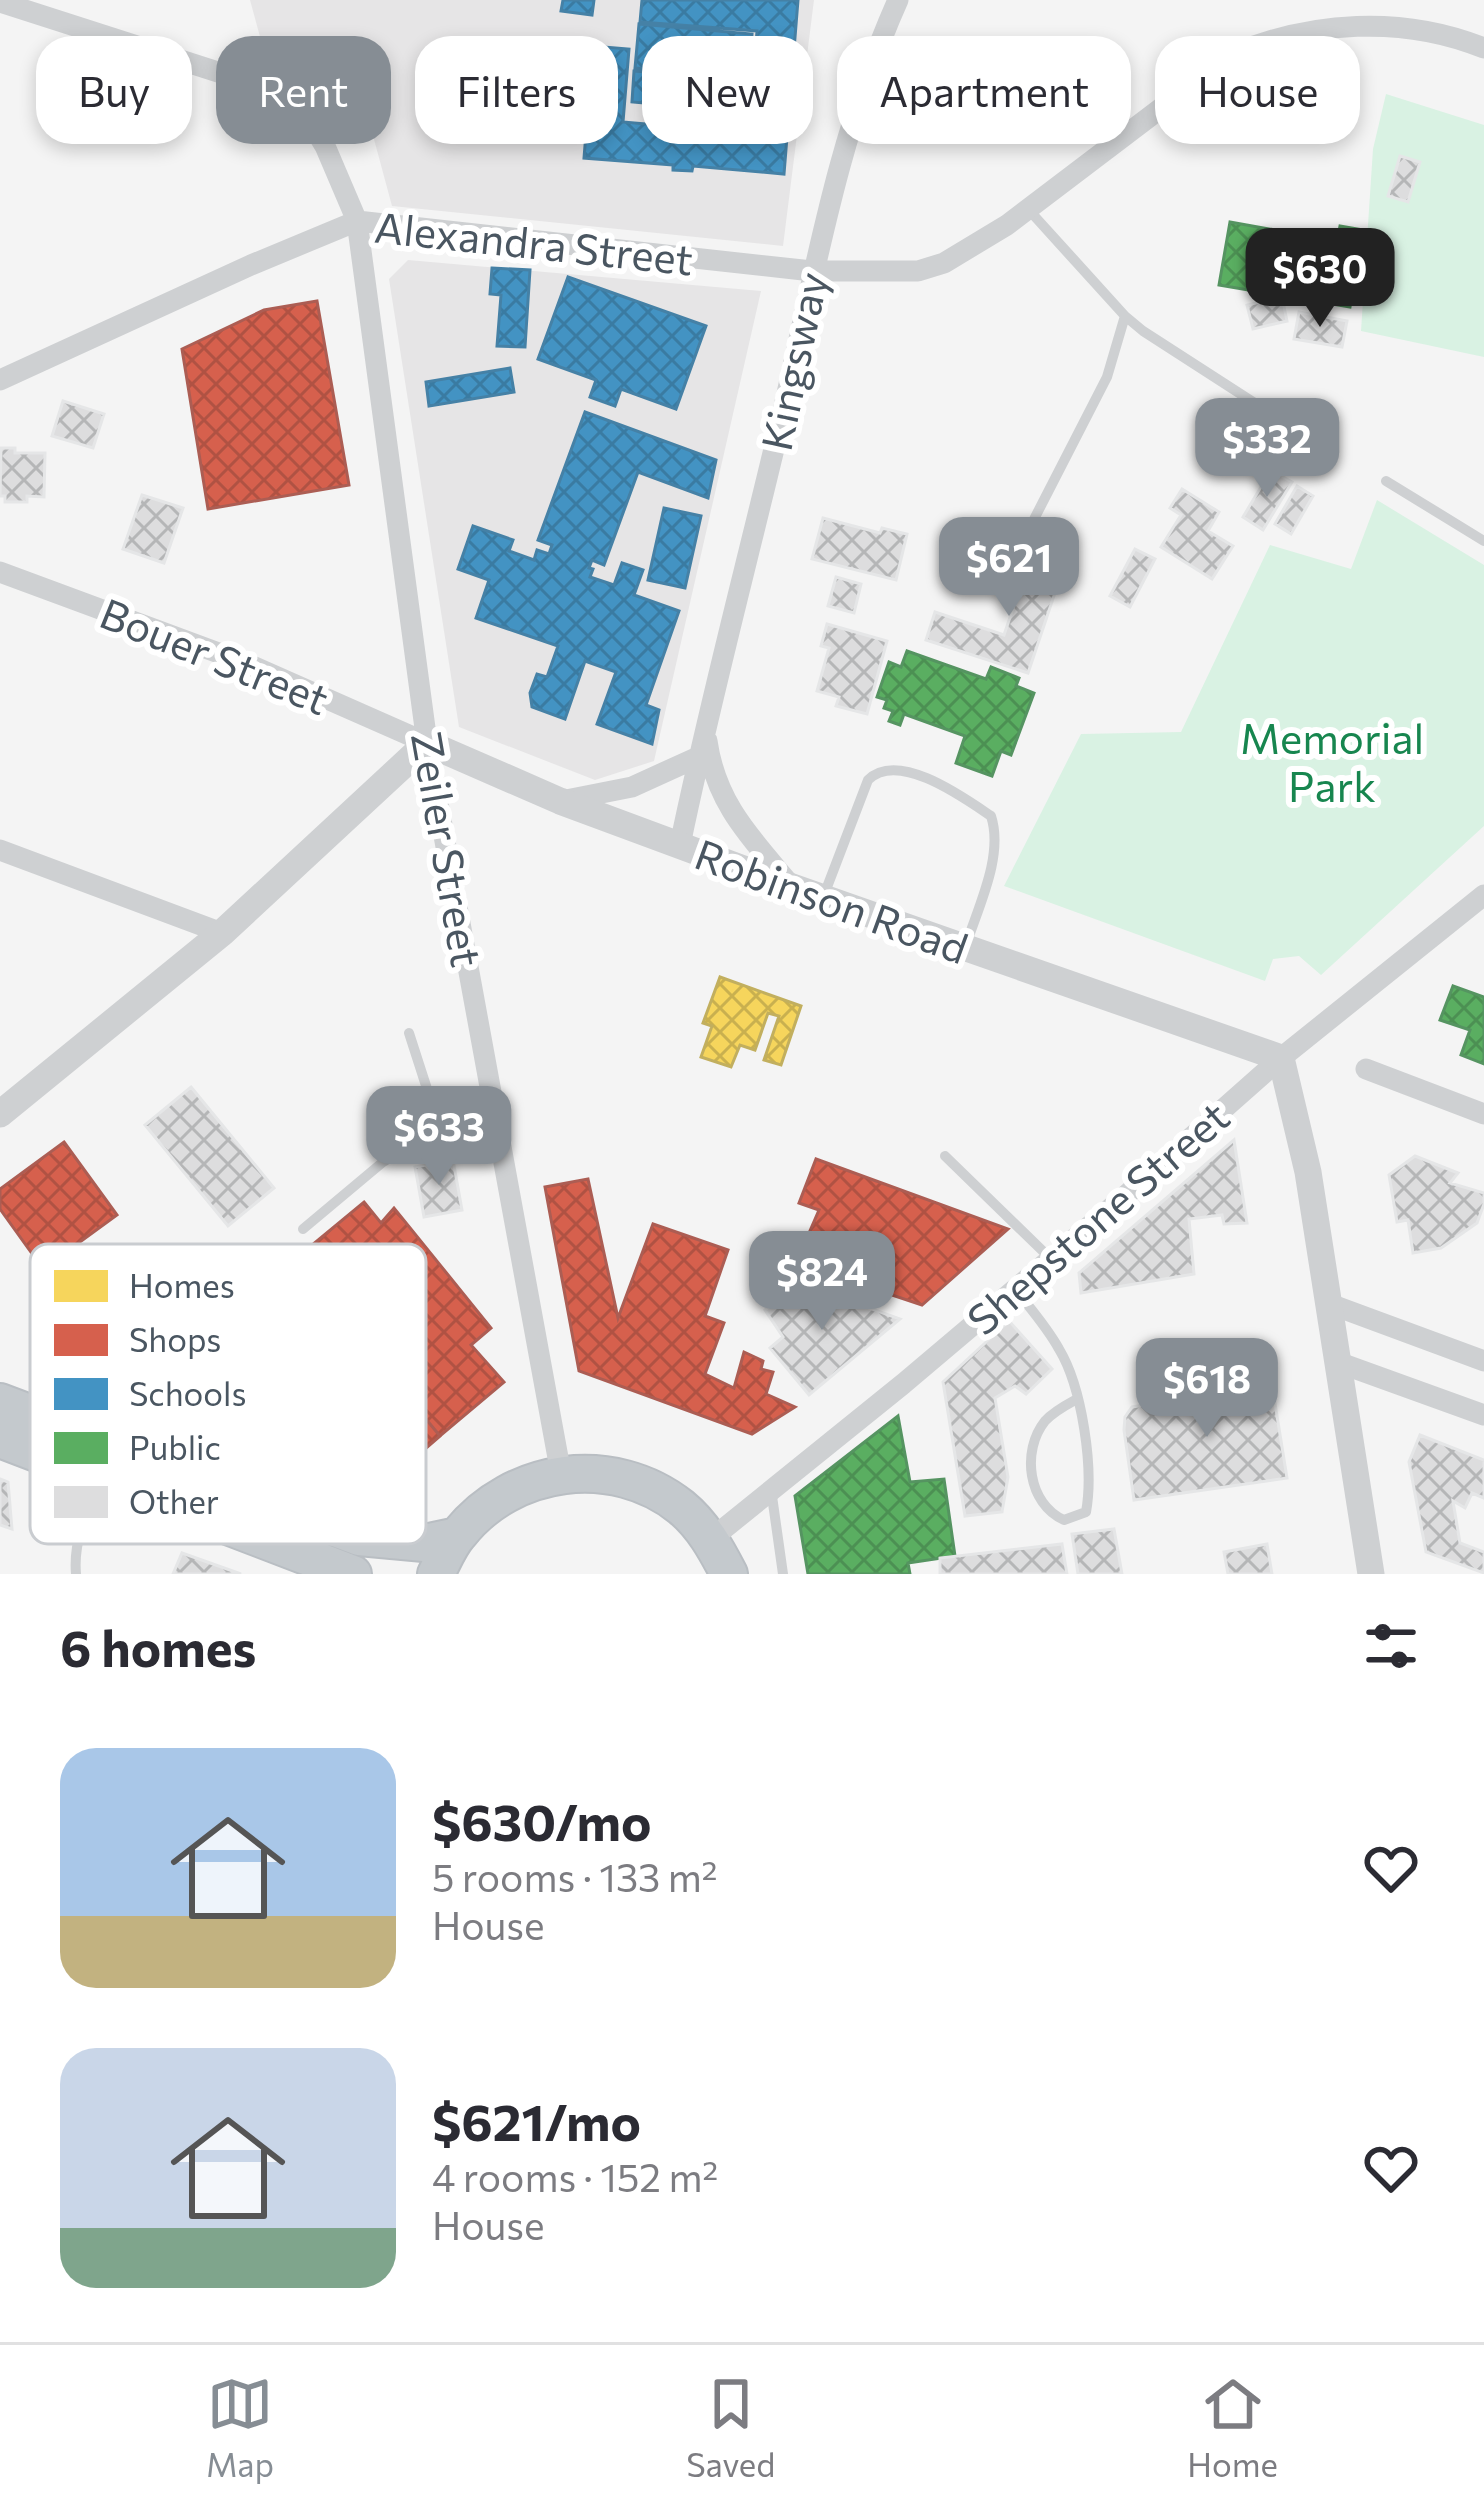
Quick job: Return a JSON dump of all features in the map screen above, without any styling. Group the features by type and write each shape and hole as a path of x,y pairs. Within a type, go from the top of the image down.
{"highway":[{"path":"0,1402 30,1413"},
{"path":"0,1439 30,1450"},
{"path":"436,1574 457,1536 486,1506 521,1485 561,1474 604,1474 645,1485 682,1508 711,1539 729,1574"},
{"path":"426,1544 457,1536"},
{"path":"274,1544 352,1574"}],"street":[{"name":"Kingsway","path":"680,845 812,271 863,86 898,0"},
{"name":"Zeiler Street","path":"0,2 280,92 304,111 325,146 357,221 427,742 561,1474"},
{"name":"Alexandra Street","path":"0,380 357,221 812,271 918,271 955,257 1028,209 1231,56 1258,44 1283,35 1379,26 1420,30 1484,47"},
{"name":"Bouer Street","path":"0,572 243,662 427,742"},
{"name":"Kingsway","path":"706,728 710,765 726,804 792,887"},
{"name":"Robinson Road","path":"427,742 560,802 1281,1058"},
{"path":"0,1114 221,933 427,742"},
{"path":"560,802 632,787 698,757"},
{"path":"0,850 221,933"},
{"name":"Shepstone Street","path":"711,1539 904,1384 1281,1058 1484,895"},
{"path":"1281,1058 1308,1172 1371,1574"},
{"path":"1366,1069 1484,1114"},
{"path":"1330,1304 1484,1361"},
{"path":"1340,1363 1484,1415"}],"lane":[{"path":"1028,209 1143,332 1287,424"},
{"path":"1029,529 1107,377 1125,316"},
{"path":"1386,481 1484,541"},
{"path":"823,898 868,780 881,770 897,769 932,780 991,816 996,832 965,948"},
{"path":"409,1033 439,1126"},
{"path":"302,1229 383,1162 439,1126 496,1117"},
{"path":"945,1156 1051,1258"},
{"path":"1015,1289 1061,1352 1077,1399 1089,1499 1086,1513 1064,1520 1050,1514 1039,1498 1031,1470 1032,1448 1042,1424 1077,1399"},
{"path":"771,1489 783,1574"},
{"path":"76,1574 77,1544"}],"shaded area":[{"path":"250,0 814,0 809,36 642,36 642,144 796,144 783,246 392,206 375,144 391,144 391,36 260,36"},
{"path":"408,260 761,291 654,761 595,780 459,727 389,279"}],"green space":[{"path":"1386,94 1484,125 1484,357 1361,331 1373,149"},
{"name":"Memorial Park","path":"1377,500 1484,565 1484,826 1321,975 1299,956 1273,959 1265,981 1004,886 1081,734 1181,732 1270,545 1351,569"}],"building: Homes":[{"path":"720,977 801,1006 781,1065 764,1060 779,1016 768,1013 755,1050 740,1045 731,1067 701,1057 712,1026 703,1023"}],"building: Shops":[{"path":"317,301 349,485 208,509 182,349 264,310"},
{"path":"64,1142 117,1215 77,1244 30,1244 30,1251 0,1209 0,1189"},
{"path":"816,1159 1008,1229 922,1305 796,1263 819,1210 799,1203"},
{"path":"588,1179 618,1318 653,1224 728,1250 705,1316 724,1323 705,1374 734,1388 744,1352 763,1361 761,1369 773,1372 766,1394 795,1407 752,1434 579,1371 545,1187"},
{"path":"364,1202 381,1223 394,1208 423,1244 313,1244"},
{"path":"426,1248 491,1328 471,1345 504,1382 440,1436 426,1419"},
{"path":"426,1419 440,1436 426,1448"}],"building: Schools":[{"path":"563,0 594,0 592,15 561,11"},
{"path":"642,0 798,0 795,36 640,22"},
{"path":"639,24 752,34 642,36 642,69 635,68"},
{"path":"618,48 629,49 623,122 642,124 642,144 786,144 784,174 693,166 692,171 673,170 673,165 584,158 585,144 618,144"},
{"path":"634,71 642,72 642,103 632,102"},
{"path":"492,268 530,270 525,347 497,346 501,295 490,294"},
{"path":"568,277 706,326 676,409 621,389 615,406 590,397 596,380 538,359"},
{"path":"510,368 514,392 429,406 426,382"},
{"path":"585,412 716,460 708,498 638,472 604,565 592,560 589,568 593,569 590,577 614,585 622,563 643,570 634,595 679,611 646,705 659,710 652,744 597,724 616,672 585,661 565,719 532,707 530,693 537,674 547,677 558,646 476,618 489,580 458,569 473,526 513,540 509,551 534,560 537,550 549,554 552,545 538,540"},
{"path":"664,508 701,516 685,588 648,580"}],"building: Public":[{"path":"1230,222 1337,241 1340,226 1363,230 1350,307 1219,285"},
{"path":"907,651 986,679 991,667 1019,678 1016,686 1034,693 1011,755 1001,751 992,776 956,763 965,736 904,714 900,725 889,721 893,711 884,708 887,700 877,697 889,662 901,667"},
{"path":"1453,986 1484,997 1484,1064 1461,1055 1470,1030 1440,1020"},
{"path":"898,1416 910,1482 944,1479 955,1556 908,1563 910,1574 808,1574 795,1496"}],"building: Other":[{"path":"1400,156 1420,162 1408,202 1388,196"},
{"path":"1282,297 1287,321 1253,329 1247,305"},
{"path":"1299,312 1347,321 1342,347 1294,339"},
{"path":"63,401 104,414 93,448 52,436"},
{"path":"1,448 45,453 44,497 5,502 5,496 0,496"},
{"path":"1271,470 1292,482 1263,530 1243,517"},
{"path":"1297,486 1313,496 1291,534 1275,524"},
{"path":"1182,489 1219,512 1208,531 1233,546 1212,579 1161,547 1181,515 1170,508"},
{"path":"142,495 183,508 164,563 123,549"},
{"path":"823,518 880,533 882,528 907,534 896,580 812,559"},
{"path":"1034,546 1067,557 1028,673 926,640 935,612 1004,635"},
{"path":"1135,549 1155,559 1130,607 1110,596"},
{"path":"836,577 861,584 854,613 828,606"},
{"path":"827,624 887,641 867,714 836,706 839,697 817,691 829,648 821,646"},
{"path":"191,1087 274,1188 228,1226 145,1125"},
{"path":"1234,1140 1247,1223 1224,1224 1222,1215 1189,1219 1194,1274 1081,1293 1079,1273"},
{"path":"1415,1156 1458,1173 1450,1183 1484,1193 1484,1204 1477,1223 1441,1248 1413,1253 1408,1220 1397,1222 1389,1175"},
{"path":"453,1160 462,1210 424,1217 415,1167"},
{"path":"811,1287 900,1319 809,1395 770,1348 783,1337 765,1310 792,1288"},
{"path":"1009,1321 1052,1369 1026,1394 1015,1386 995,1398 1008,1477 1002,1512 965,1516 943,1382"},
{"path":"1269,1366 1287,1478 1134,1500 1124,1430 1132,1407 1229,1392 1226,1376"},
{"path":"1420,1435 1484,1460 1484,1498 1472,1493 1465,1508 1453,1501 1460,1543 1484,1552 1484,1573 1426,1552 1409,1462"},
{"path":"0,1479 8,1482 12,1529 0,1525"},
{"path":"1114,1529 1122,1574 1078,1574 1072,1534"},
{"path":"1062,1544 1067,1574 940,1574 940,1558"},
{"path":"1267,1544 1272,1574 1228,1574 1224,1552"},
{"path":"182,1553 241,1574 173,1574"}]}
